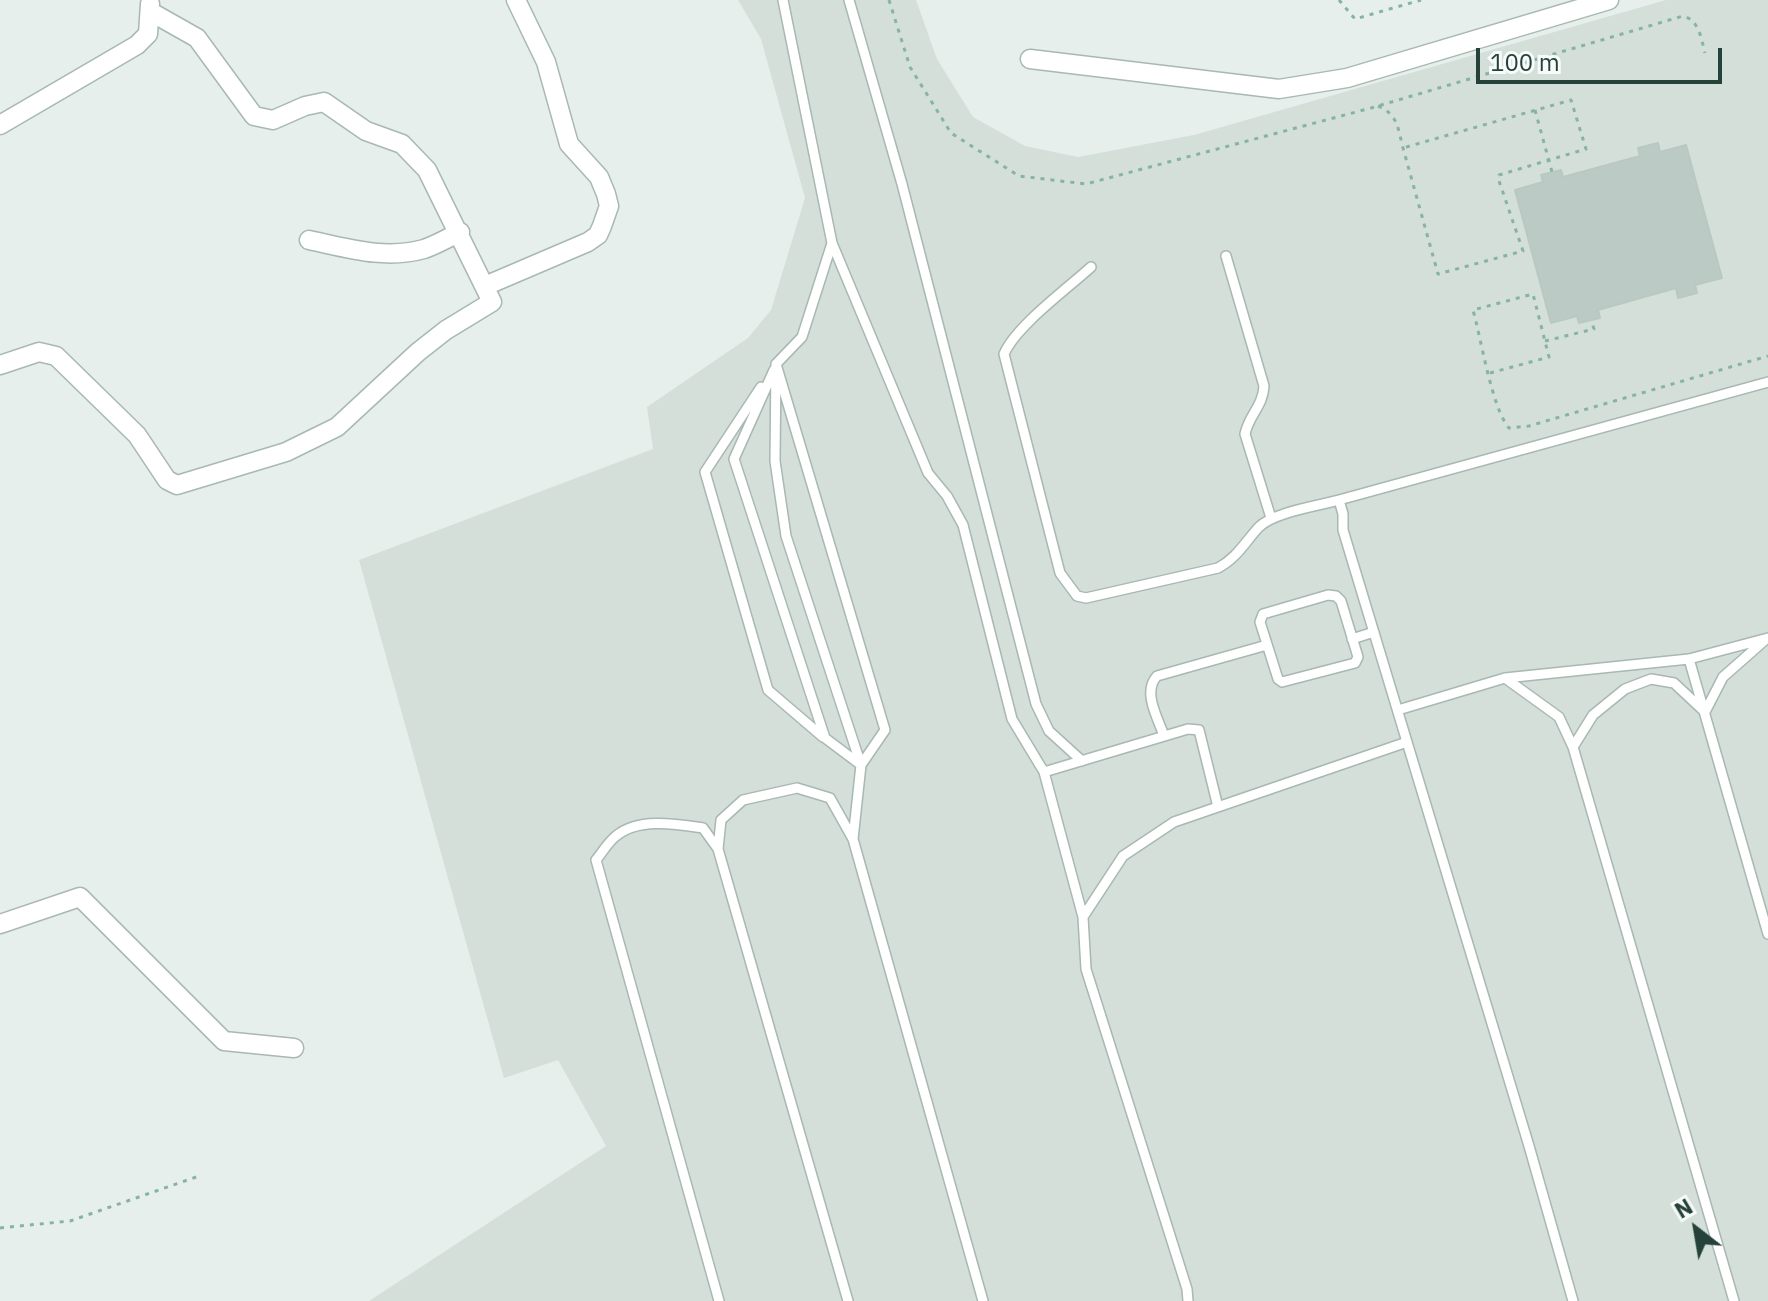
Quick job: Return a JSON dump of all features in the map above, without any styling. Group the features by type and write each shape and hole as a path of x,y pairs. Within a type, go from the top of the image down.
{"street":[{"path":"485,286 588,242 598,235 609,206 599,177 569,144 546,62 516,0"},
{"path":"1030,59 1279,89 1347,78 1609,0"},
{"path":"0,365 39,352 56,356 137,435 167,480 177,485 185,484 286,452 337,427 418,352 446,330 492,302 427,170 402,144 366,131 324,102 305,106 273,120 254,116 197,38 150,6"},
{"path":"0,125 137,45 148,34 150,6"},
{"path":"309,240 379,254 402,253 426,248 460,232"},
{"path":"0,924 80,897 224,1041 294,1048"}],"lane":[{"path":"783,0 832,243 928,473 947,496 963,525 1012,719 1044,772 1083,917 1086,969 1188,1301"},
{"path":"849,0 914,230 1036,704 1049,731 1082,761"},
{"path":"832,243 802,337 776,364 705,472 768,690 861,765"},
{"path":"1226,256 1264,386 1262,404 1247,424 1245,434 1271,518"},
{"path":"1091,267 1021,330 1009,342 1004,354 1058,565 1069,588 1077,596 1086,598 1218,568 1230,562 1259,527 1271,518 1768,382"},
{"path":"776,364 734,459 825,738"},
{"path":"776,364 885,730 861,765"},
{"path":"776,364 775,461 786,536 861,765 853,839"},
{"path":"1339,500 1343,530 1573,1301"},
{"path":"1328,595 1336,596 1341,601 1358,657 1355,663 1282,682 1278,679 1267,645 1260,622 1263,614 1328,595"},
{"path":"1352,639 1374,632"},
{"path":"1398,710 1505,678 1689,659 1767,640"},
{"path":"1705,712 1723,677 1767,640"},
{"path":"1164,736 1149,692 1151,682 1157,676 1267,645"},
{"path":"1689,659 1768,934"},
{"path":"1505,678 1559,717 1573,747 1734,1301"},
{"path":"1573,747 1593,715 1625,689 1651,679 1674,683 1705,712"},
{"path":"1044,772 1188,729 1199,730 1218,807"},
{"path":"1083,917 1123,856 1174,822 1407,742"},
{"path":"718,849 721,820 743,800 797,788 830,798 853,839 983,1301"},
{"path":"719,1301 596,860 617,834 641,826 671,824 703,828 718,849 848,1301"}],"path":[{"path":"1339,0 1355,19 1421,0"},
{"path":"1378,106 1389,110 1397,120 1403,148 1438,274 1523,251 1499,175 1586,149 1571,100 1403,148"},
{"path":"1535,110 1552,172"},
{"path":"1490,373 1549,357 1533,294 1473,310 1503,422 1509,428 1529,426 1768,356"},
{"path":"1545,341 1594,329 1591,320"},
{"path":"0,1228 70,1221 199,1176"}],"shaded area":[{"path":"738,0 916,0 937,59 973,117 1025,146 1078,157 1194,135 1666,0 1768,0 1768,1301 369,1301 606,1146 558,1060 504,1078 359,560 653,449 647,407 748,338 771,310 805,198 761,39"}],"building":[{"path":"1658,143 1660,152 1686,145 1722,278 1695,285 1697,293 1678,298 1676,288 1598,310 1600,318 1579,323 1577,316 1551,323 1515,190 1543,182 1541,175 1561,170 1563,177 1640,156 1638,148"}]}
